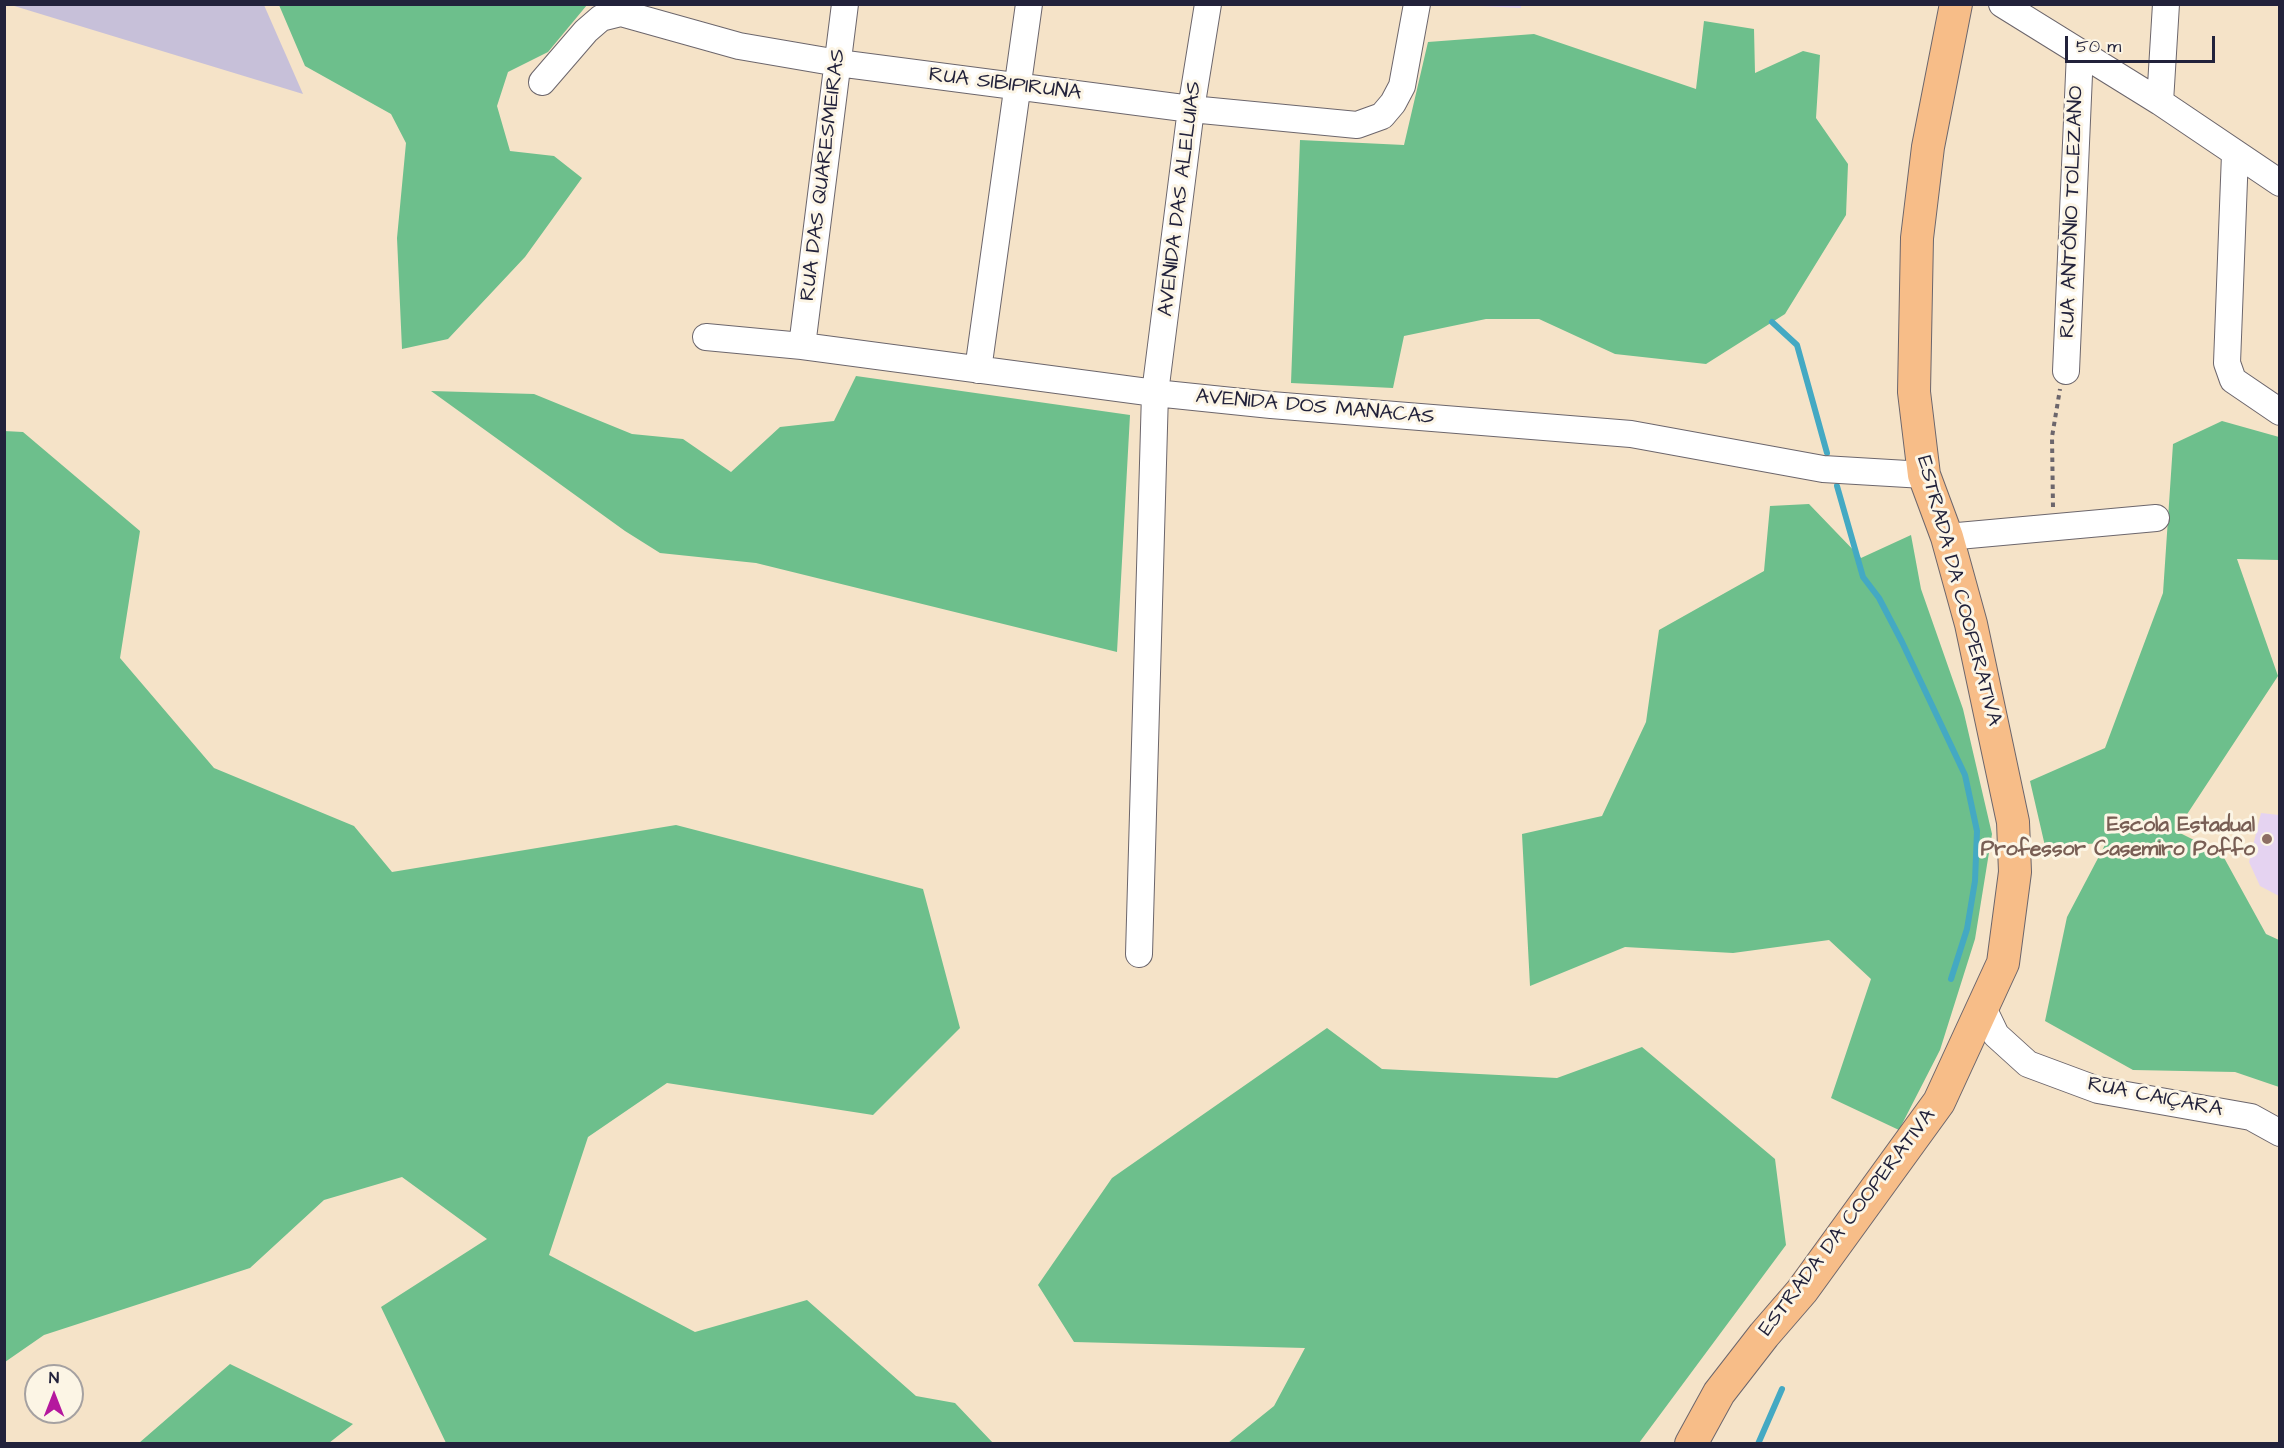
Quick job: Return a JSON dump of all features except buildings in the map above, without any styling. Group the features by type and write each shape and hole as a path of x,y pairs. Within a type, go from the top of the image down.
{"main road":[{"name":"ESTRADA DA COOPERATIVA","path":"1691,1443 1719,1393 1802,1291 1939,1102 1984,1010 2003,963 2010,924 2015,872 2013,822 1971,624 1947,537 1924,475 1914,392 1917,238 1928,147 1956,4"}],"street":[{"name":"RUA DAS QUARESMEIRAS","path":"802,346 845,4"},
{"path":"978,370 1029,4"},
{"name":"AVENIDA DAS ALELUIAS","path":"1139,954 1155,393 1191,109 1209,4"},
{"name":"RUA SIBIPIRUNA","path":"542,82 586,31 612,13 646,19 739,46 838,63 1191,109 1357,125 1382,116 1393,104 1402,86 1417,4"},
{"path":"2002,4 2160,102 2280,183"},
{"path":"2160,102 2166,4"},
{"name":"RUA ANTÔNIO TOLEZANO","path":"2066,371 2080,52"},
{"path":"2235,154 2226,351 2230,376 2241,387 2280,412"},
{"name":"AVENIDA DOS MANACAS","path":"706,337 802,346 1155,393 1631,434 1823,469 1924,475"},
{"path":"1947,537 2156,518"},
{"name":"RUA CAIÇARA","path":"1984,1010 1996,1035 2028,1064 2098,1090 2251,1117 2280,1133"}],"path":[{"path":"2053,528 2052,437 2057,401 2066,371"}],"shaded area":[{"path":"1521,4 1521,8 1461,5"},
{"path":"11,5 264,5 303,94"},
{"name":"Escola Estadual Professor Casemiro Poffo","path":"2261,813 2279,815 2279,896 2260,886 2249,862"}],"green space":[{"path":"279,5 587,5 548,52 508,72 497,106 510,151 554,156 582,178 525,257 448,339 402,349 397,238 406,143 391,114 305,66"},
{"path":"1704,21 1754,29 1755,73 1803,51 1820,55 1816,118 1848,164 1846,215 1785,314 1706,364 1615,354 1539,319 1486,319 1404,336 1393,388 1291,383 1300,140 1404,145 1428,42 1534,34 1696,89"},
{"path":"856,376 1130,415 1117,652 756,563 660,553 625,531 431,391 534,394 632,434 683,439 731,472 780,427 834,421"},
{"path":"2222,421 2279,437 2279,560 2237,559 2278,676 2176,831 2222,854 2266,934 2279,940 2279,1087 2235,1072 2133,1070 2045,1021 2067,917 2106,843 2045,846 2030,781 2105,748 2163,593 2173,444"},
{"path":"4,431 23,432 140,531 120,658 214,768 354,826 392,872 676,825 923,889 960,1028 873,1115 667,1083 588,1137 549,1255 695,1332 807,1300 916,1396 955,1403 993,1443 446,1443 381,1307 487,1239 402,1177 324,1200 250,1268 44,1335 5,1362"},
{"path":"1809,504 1861,558 1911,535 1921,589 1963,709 1992,834 1975,939 1940,1050 1899,1130 1831,1098 1871,979 1829,940 1733,953 1625,947 1530,986 1522,834 1602,816 1646,722 1659,630 1764,571 1770,506"},
{"path":"1327,1028 1382,1069 1557,1078 1642,1047 1775,1159 1786,1245 1639,1443 1228,1443 1274,1406 1305,1348 1074,1342 1038,1285 1112,1178"},
{"path":"230,1364 353,1424 329,1443 139,1443"}],"waterway":[{"path":"1772,322 1797,345 1827,453"},
{"path":"1837,486 1863,577 1879,598 1902,642 1965,775 1977,831 1975,881 1967,929 1951,979"},
{"path":"1758,1444 1782,1389"}],"place":[{"name":"Escola Estadual Professor Casemiro Poffo","path":"2267,839"}]}
